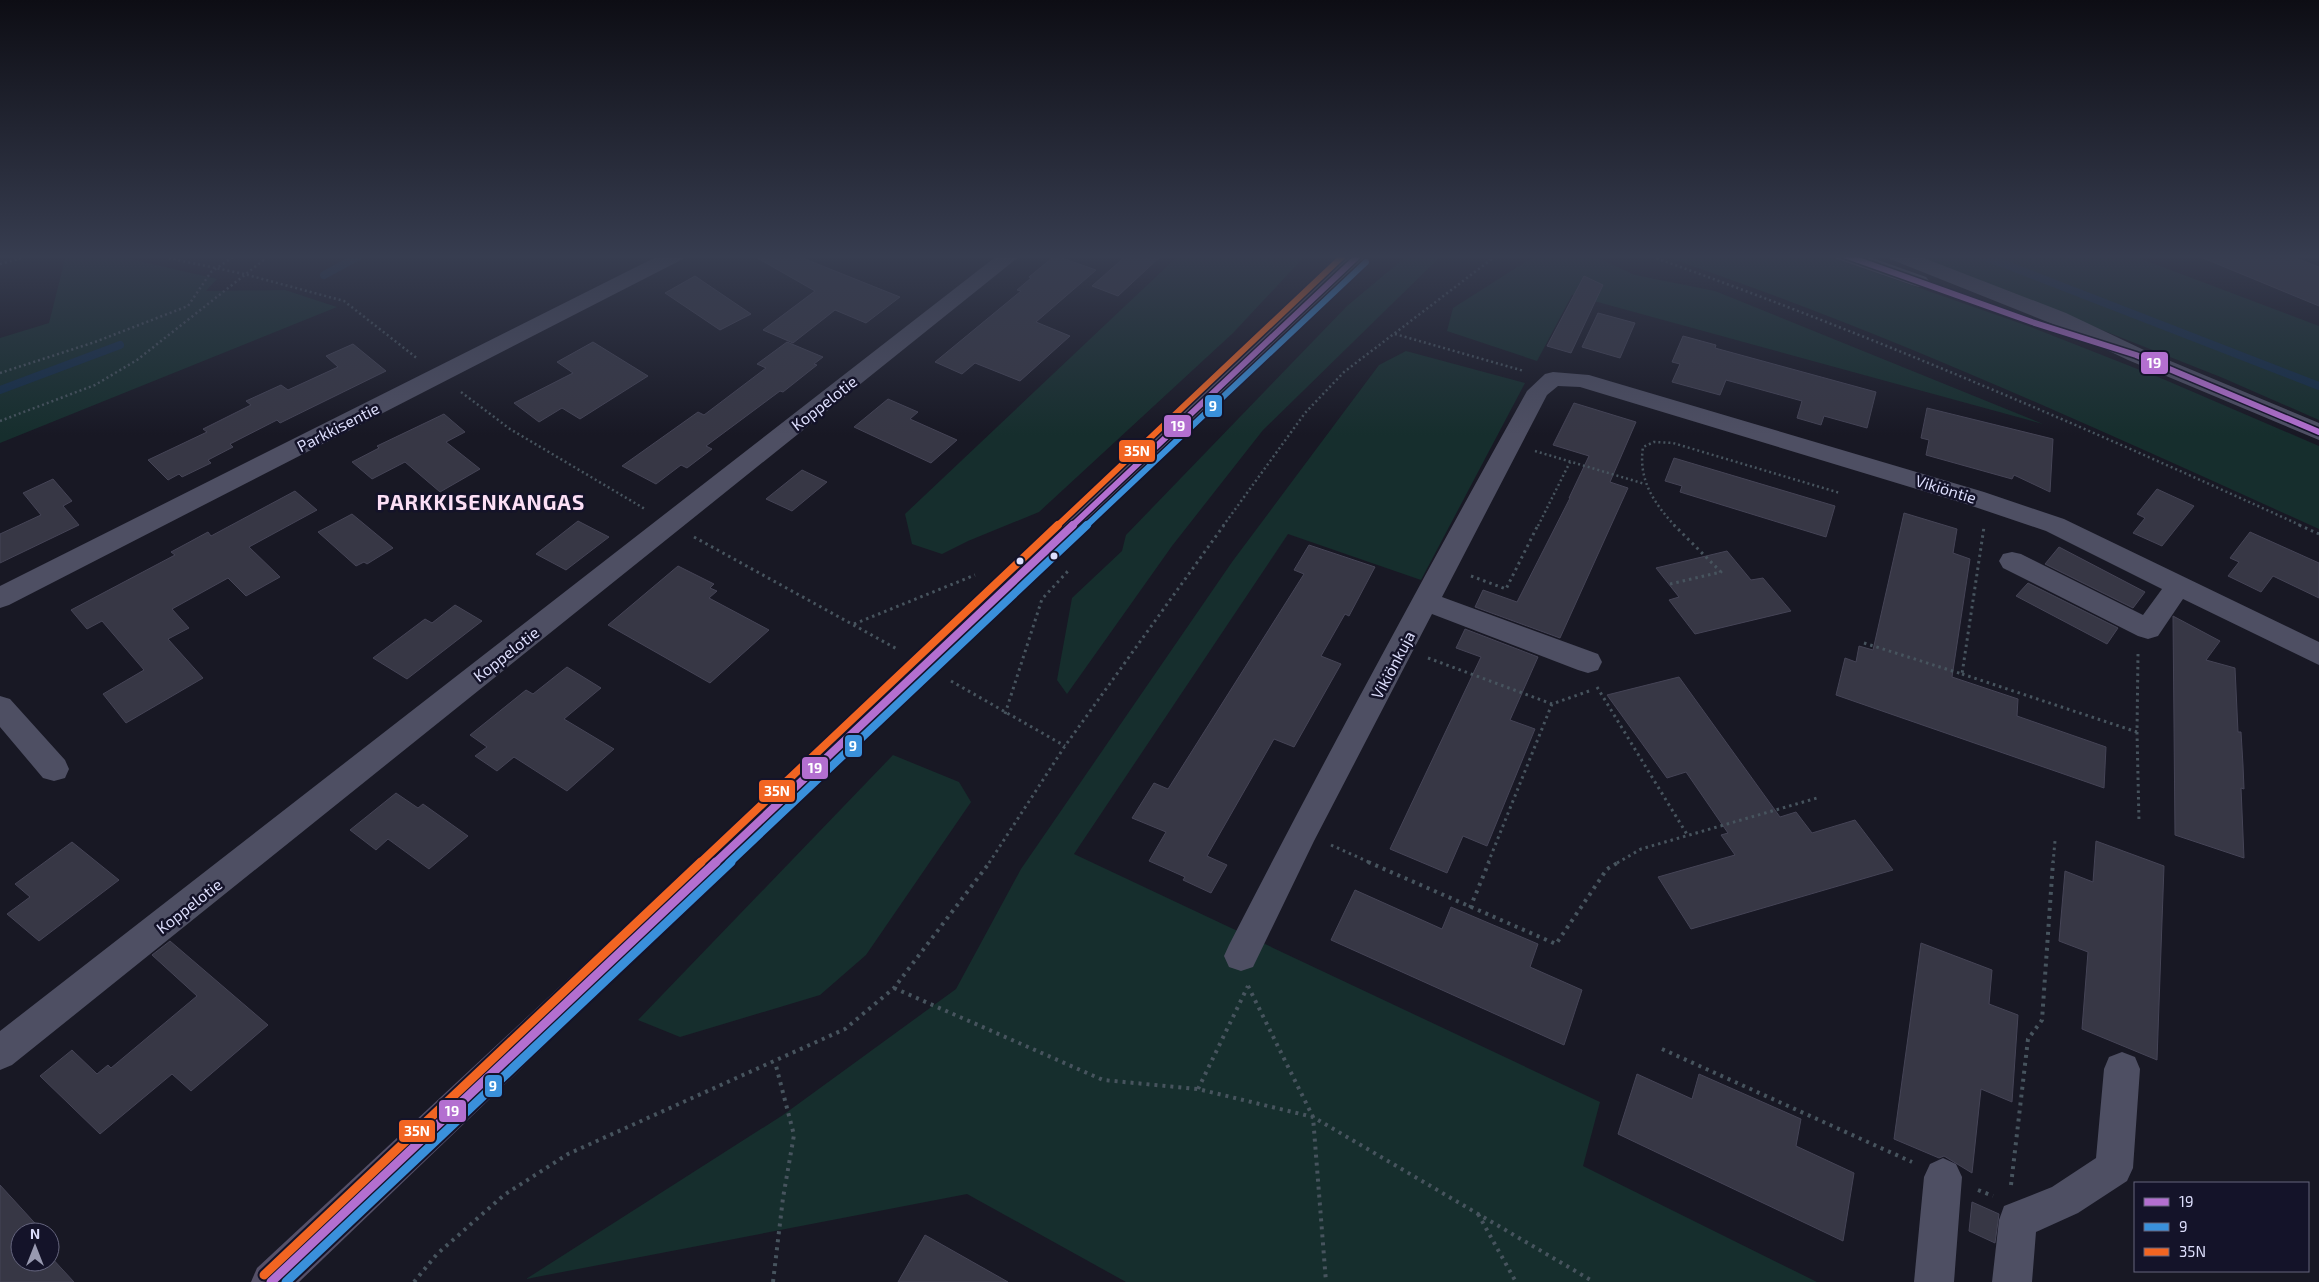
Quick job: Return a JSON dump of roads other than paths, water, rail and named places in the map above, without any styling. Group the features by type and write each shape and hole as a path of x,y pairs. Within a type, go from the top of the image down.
{"main road":[{"path":"271,1282 1296,315"}],"street":[{"name":"Parkkisentie","path":"0,598 559,315"},
{"name":"Koppelotie","path":"0,1053 935,315"},
{"path":"2012,315 2136,355"},
{"path":"2050,315 2136,355 2319,432"},
{"name":"Vikiönkuja","path":"1241,956 1303,832 1538,390 1552,379"},
{"name":"Vikiöntie","path":"1552,379 1581,380 1988,502 2055,525 2319,654"},
{"path":"2012,561 2148,629 2178,586"},
{"path":"1425,601 1588,662"},
{"path":"0,707 54,770"},
{"path":"2012,1282 2018,1220 2065,1200 2114,1168 2122,1069"},
{"path":"1934,1282 1943,1177"}],"waterway":[{"path":"2135,315 2319,386"},
{"path":"0,390 120,345"}],"district":[{"name":"PARKKISENKANGAS","path":"481,503"}]}
